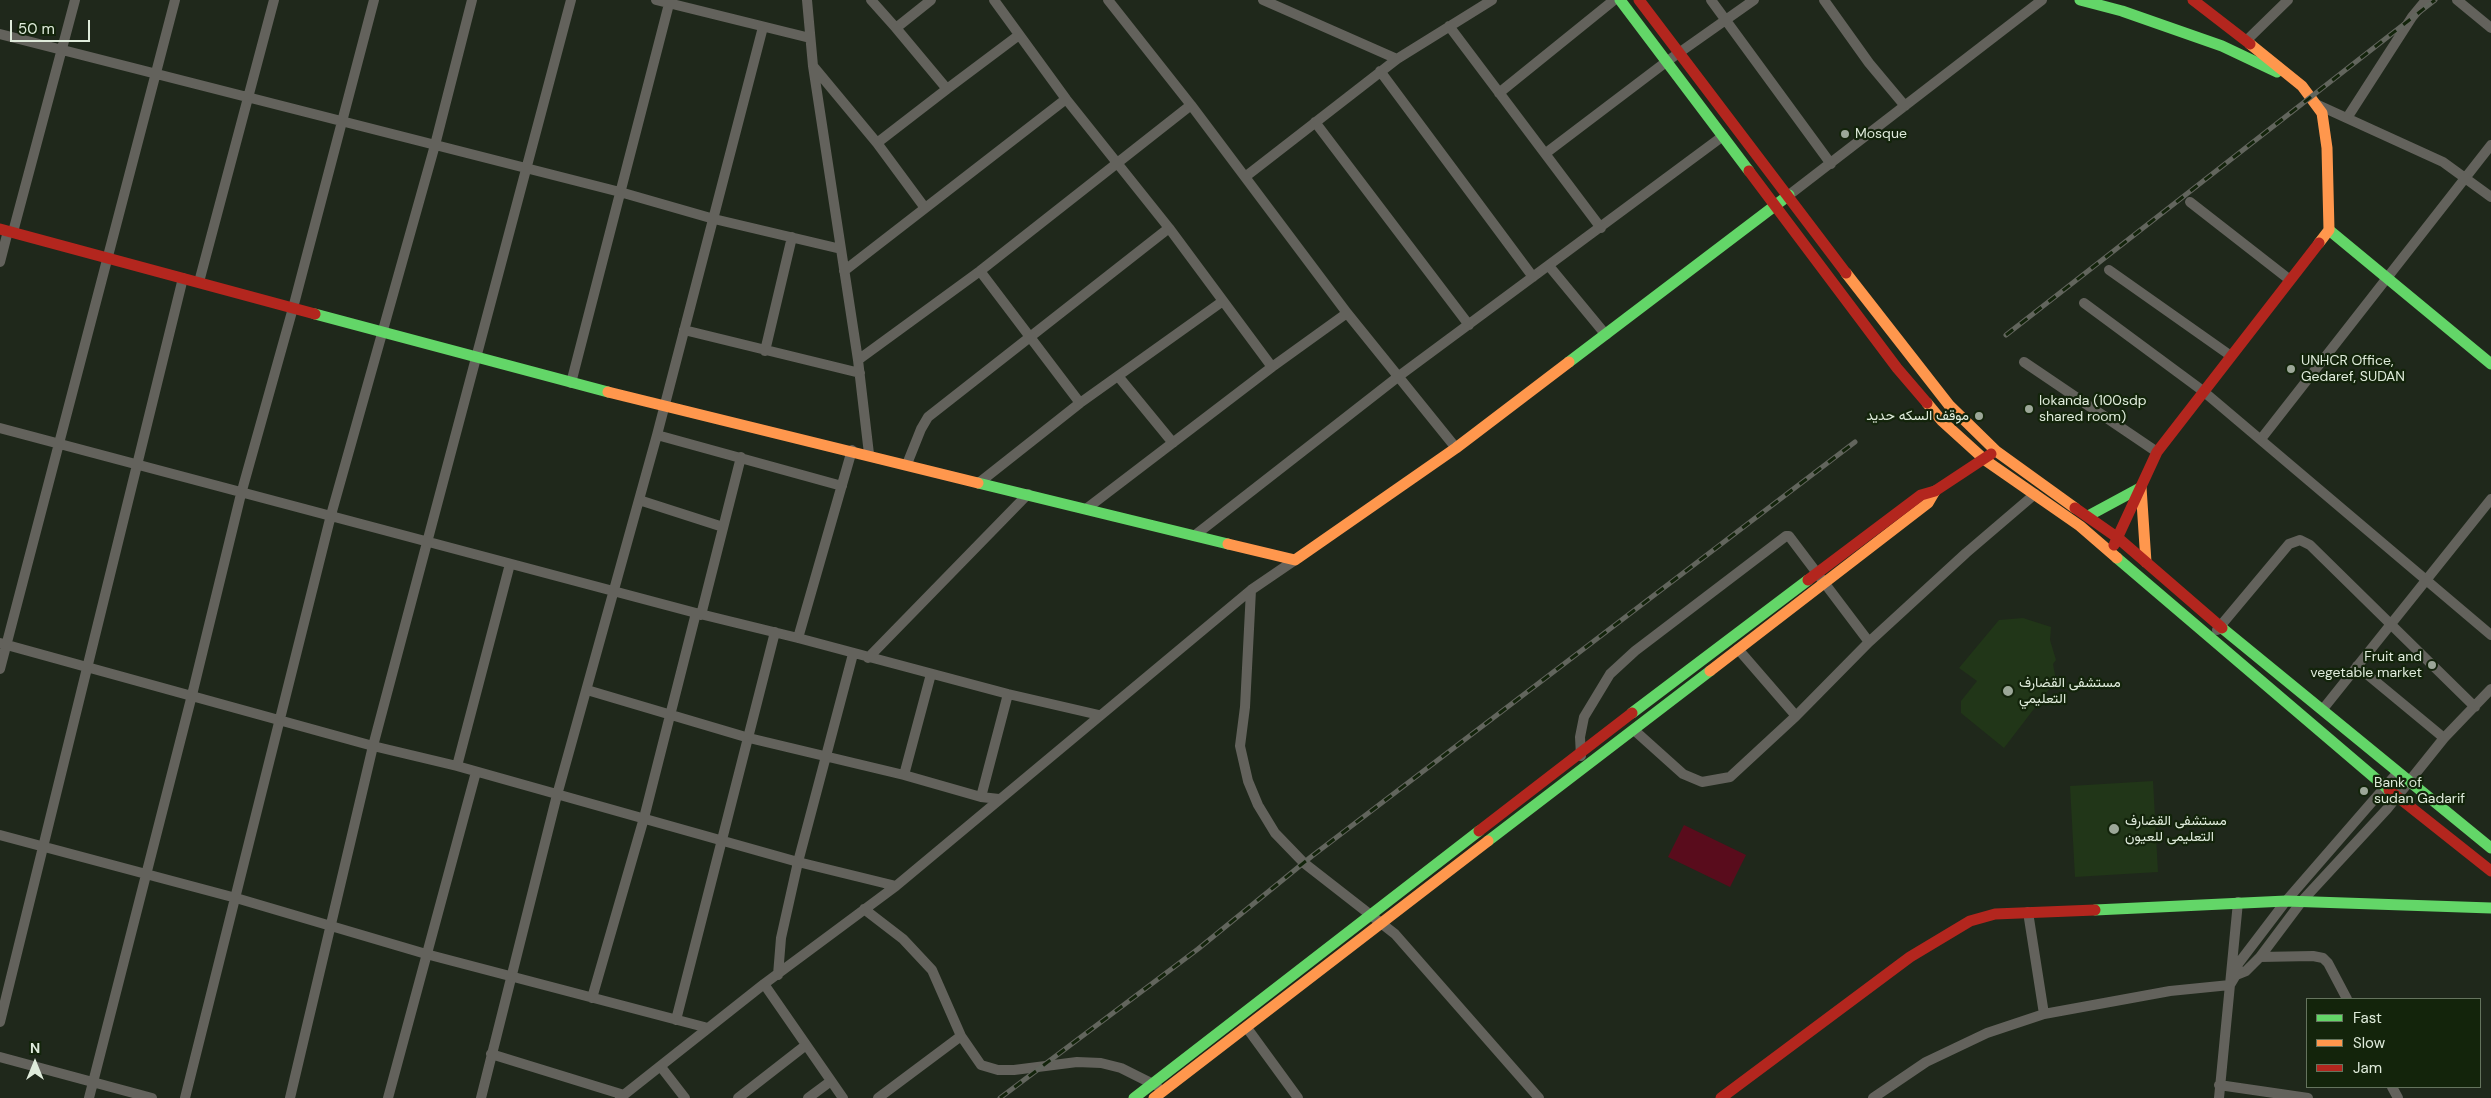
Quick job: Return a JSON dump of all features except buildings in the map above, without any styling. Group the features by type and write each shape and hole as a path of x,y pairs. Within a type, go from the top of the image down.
{"main road":[{"path":"1620,0 1897,368 1942,421 1984,460 2035,494 2096,540 2397,797 2491,871"},
{"path":"1639,0 1911,358 1949,405 1996,450 2118,538 2220,626 2491,848"},
{"path":"2080,0 2122,11 2222,46 2290,78"},
{"path":"2110,552 2118,538 2138,489 2158,452 2203,390 2329,230 2327,148 2322,113 2318,105 2302,86 2290,78 2247,40 2193,0"},
{"path":"7,231 478,356 571,383 869,454 1295,560 1456,448 1788,195"},
{"path":"2329,230 2491,364"},
{"path":"1897,368 1911,358"},
{"path":"1134,1098 1238,1020 1370,914 1921,494 1935,491 1984,460 1996,450"},
{"path":"2088,516 2138,489"},
{"path":"2096,540 2138,489"},
{"path":"2138,489 2146,562"},
{"path":"1154,1098 1384,924 1928,503 1935,491"},
{"path":"1721,1098 1910,957 1952,930 1970,921 1995,914 2286,901 2491,908"}],"street":[{"path":"0,262 7,231 62,51 75,0"},
{"path":"0,669 3,644 175,0"},
{"path":"199,282 274,0"},
{"path":"89,1098 192,695 241,494 293,308 374,0"},
{"path":"185,1098 331,515 435,145 472,0"},
{"path":"290,1098 374,746 571,0"},
{"path":"656,0 810,38"},
{"path":"807,0 813,66 860,373 869,454"},
{"path":"871,0 947,89"},
{"path":"896,28 931,0"},
{"path":"994,0 1066,99 1169,228 1272,367"},
{"path":"1108,0 1191,105 1347,313 1456,448"},
{"path":"1264,0 1397,59"},
{"path":"1245,177 1380,71 1492,0"},
{"path":"1499,93 1614,0"},
{"path":"1712,0 1831,164"},
{"path":"1546,153 1666,62 1754,0"},
{"path":"1824,0 1869,62 1905,106"},
{"path":"1788,195 1831,164 2042,0"},
{"path":"2247,40 2288,0"},
{"path":"2347,118 2407,24 2426,0"},
{"path":"2457,0 2491,28"},
{"path":"571,383 669,2"},
{"path":"1449,26 1601,228"},
{"path":"480,1098 557,795 657,435 763,27"},
{"path":"0,34 526,170 620,192 714,219 841,249"},
{"path":"877,143 1019,35"},
{"path":"813,66 877,143 926,208"},
{"path":"1380,71 1533,277"},
{"path":"844,272 1066,99"},
{"path":"858,360 980,271 1191,105"},
{"path":"2318,105 2430,156 2466,177 2491,197"},
{"path":"1315,122 1469,325"},
{"path":"1194,536 1399,376 1723,136"},
{"path":"2260,439 2491,145"},
{"path":"2190,202 2290,280"},
{"path":"907,464 928,417 1169,228"},
{"path":"765,351 792,237"},
{"path":"1549,266 1606,335"},
{"path":"2109,270 2230,356"},
{"path":"980,271 1080,404"},
{"path":"0,1022 86,666 138,465 183,278"},
{"path":"980,482 1080,404 1223,301"},
{"path":"2084,303 2203,390 2491,634"},
{"path":"1086,508 1272,367 1347,313"},
{"path":"684,330 860,373"},
{"path":"2024,362 2158,452"},
{"path":"1118,376 1174,443"},
{"path":"0,428 241,494 331,515 698,614 775,632 1008,694 1099,715"},
{"path":"657,435 842,486"},
{"path":"798,638 852,450"},
{"path":"592,998 644,818 741,457"},
{"path":"868,658 1028,494"},
{"path":"1634,730 1683,774 1702,782 1730,777 1796,716 1869,642 1966,553 2035,494"},
{"path":"2322,709 2491,499"},
{"path":"638,500 723,527"},
{"path":"1586,768 1580,753 1580,737 1584,717 1610,674 1635,652 1789,536 1869,642"},
{"path":"2210,638 2289,544 2300,540 2310,545 2475,707"},
{"path":"491,1054 622,1096 764,984 896,886 1251,590 1295,560"},
{"path":"457,766 510,564"},
{"path":"1251,590 1246,707 1240,746 1248,781 1258,805 1275,833 1304,863 1384,924 1412,952 1539,1098"},
{"path":"676,1020 775,632"},
{"path":"3,644 279,718 374,746 457,766 798,862 896,886"},
{"path":"1738,649 1796,716"},
{"path":"778,975 781,938 798,862 824,756 853,654"},
{"path":"2358,666 2444,738"},
{"path":"904,775 931,674"},
{"path":"2236,975 2246,971 2260,957 2302,901 2397,797 2444,738 2475,707 2487,700 2491,689"},
{"path":"587,690 749,738 904,775 980,797 999,799"},
{"path":"980,797 1008,694"},
{"path":"388,1098 476,772"},
{"path":"2230,985 2236,975 2238,964 2286,901 2398,772"},
{"path":"0,835 146,876 236,898 426,954 708,1028"},
{"path":"2219,1098 2238,902"},
{"path":"864,909 903,939 932,970 961,1036 981,1065 998,1070 1039,1069 1077,1062 1101,1063 1121,1068 1164,1090"},
{"path":"2028,912 2044,1014"},
{"path":"2260,957 2313,956 2322,958 2328,963 2346,998"},
{"path":"764,984 843,1098"},
{"path":"1873,1098 1926,1062 1987,1032 2044,1014 2170,991 2230,985"},
{"path":"1247,1028 1298,1098"},
{"path":"878,1098 961,1036"},
{"path":"742,1097 806,1045"},
{"path":"0,1056 152,1098"},
{"path":"661,1067 686,1098"},
{"path":"808,1098 831,1080"},
{"path":"2219,1085 2308,1098"}],"shaded area":[{"name":"مستشفى القضارف التعليمي","path":"2023,618 2051,627 2050,640 2056,660 2053,664 2056,680 2004,748 1961,713 1961,701 1977,681 1959,668 1999,620"},
{"name":"مستشفى القضارف التعليمى للعيون","path":"2153,781 2158,872 2075,877 2070,786"},
{"path":"1684,825 1746,855 1730,887 1668,857"}],"railway":[{"path":"2006,335 2435,0"},
{"path":"1000,1098 1198,949 1312,856 1855,442"}],"traffic: fast":[{"path":"1620,0 1749,171"},
{"path":"2080,0 2122,11 2222,46 2277,72"},
{"path":"1569,362 1789,195"},
{"path":"2329,230 2491,364"},
{"path":"315,314 608,392"},
{"path":"978,483 1228,544"},
{"path":"2088,516 2138,489"},
{"path":"2117,558 2389,790"},
{"path":"1632,713 1808,580"},
{"path":"2222,628 2491,848"},
{"path":"1488,841 1710,671"},
{"path":"1134,1098 1479,831"},
{"path":"2095,910 2286,901 2491,908"}],"traffic: slow":[{"path":"2250,44 2302,86 2322,113 2327,148 2329,230 2319,243"},
{"path":"1846,273 1949,405 1996,451 2075,508"},
{"path":"1228,544 1295,560 1456,448 1569,362"},
{"path":"608,392 978,483"},
{"path":"1927,403 1942,421 1985,460 2080,526 2117,558"},
{"path":"2141,487 2146,562"},
{"path":"1710,671 1928,503 1935,491"},
{"path":"1154,1098 1488,841"}],"traffic: jam":[{"path":"1639,0 1846,273"},
{"path":"2193,0 2250,44"},
{"path":"1749,171 1897,368 1927,403"},
{"path":"0,229 315,314"},
{"path":"2114,545 2157,452 2319,243"},
{"path":"1808,580 1921,495 1935,491 1991,454"},
{"path":"2075,508 2118,538 2222,628"},
{"path":"1479,831 1632,713"},
{"path":"2389,790 2491,871"},
{"path":"1721,1098 1910,957 1970,921 1995,914 2095,910"}],"place":[{"name":"Mosque","path":"1845,134"},
{"name":"UNHCR Office, Gedaref, SUDAN","path":"2291,369"},
{"name":"lokanda (100sdp shared room)","path":"2029,409"},
{"name":"موقف السكه حديد","path":"1979,416"},
{"name":"Fruit and vegetable market","path":"2432,665"},
{"name":"مستشفى القضارف التعليمي","path":"2008,691"},
{"name":"Bank of sudan Gadarif","path":"2364,791"},
{"name":"مستشفى القضارف التعليمى للعيون","path":"2114,829"}]}
